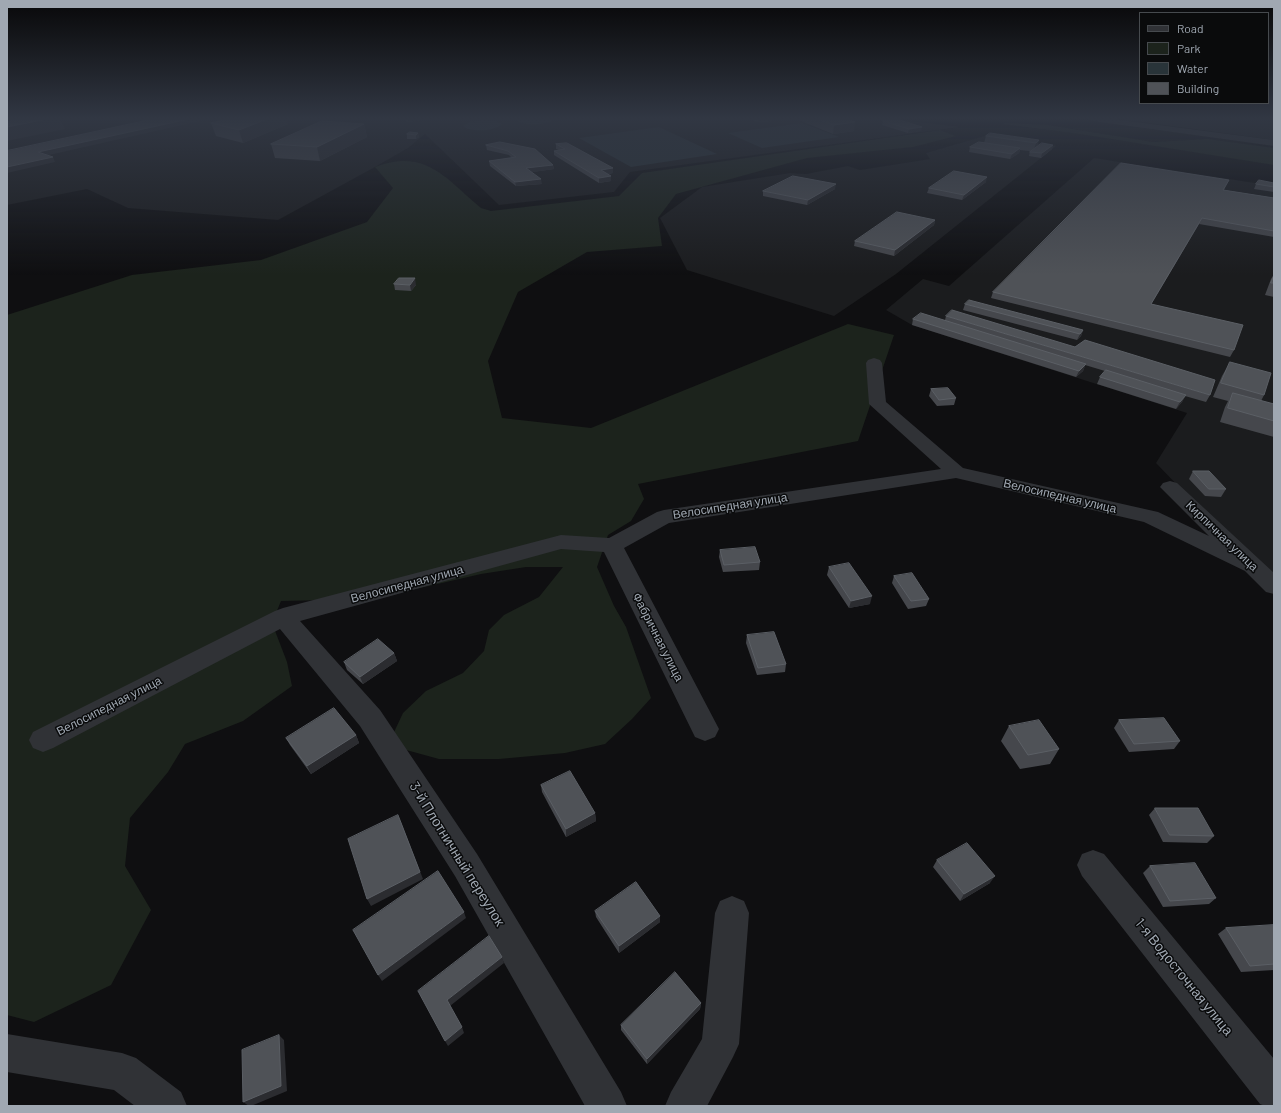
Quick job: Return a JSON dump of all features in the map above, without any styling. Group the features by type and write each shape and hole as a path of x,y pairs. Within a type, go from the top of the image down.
{"street":[{"path":"874,363 878,404 956,472"},
{"name":"Велосипедная улица","path":"43,740 283,617 561,542 612,545 664,517 956,472 1151,517 1253,566"},
{"name":"Кирпичная улица","path":"1170,487 1274,586"},
{"name":"Фабричная улица","path":"612,545 704,729"},
{"name":"3-й Плотничный переулок","path":"283,617 374,723 466,865 607,1106"},
{"name":"1-я Водосточная улица","path":"1093,865 1274,1090"},
{"path":"685,1106 720,1044 732,913"},
{"path":"7,1053 122,1072 167,1106"}],"shaded area":[{"path":"7,171 368,171 278,220 128,208 87,189 7,205"},
{"path":"464,171 638,171 630,172 614,192 499,205"},
{"path":"822,171 1025,171 896,274 834,316 687,270 660,218 702,187 790,173 806,174"},
{"path":"1079,171 1177,171 1274,186 1274,586 1156,463 1187,413 912,325 886,310 923,279 949,286"}],"green space":[{"path":"378,171 437,171 481,208 491,211 619,196 642,173 656,171 760,171 676,194 658,218 662,246 587,252 518,292 488,361 502,418 591,428 848,324 894,335 858,441 638,484 644,499 631,521 608,535 597,567 614,606 626,627 651,698 632,719 605,744 565,753 499,759 439,759 388,745 403,713 426,691 463,673 484,651 489,630 504,615 539,597 563,567 526,567 481,574 372,599 281,601 272,623 287,662 292,686 243,721 185,744 168,772 130,818 125,866 151,910 111,985 34,1022 7,1015 7,315 132,275 261,260 367,222 393,188"}],"building":[{"path":"501,171 530,171 541,179 515,182"},
{"path":"587,171 603,171 611,176 599,178"},
{"path":"954,171 987,177 964,195 929,188"},
{"path":"1113,171 1171,171 1229,180 1223,190 1274,198 1274,231 1202,218 1151,304 1243,325 1234,350 993,292"},
{"path":"793,176 836,184 808,200 763,191"},
{"path":"1259,180 1274,183 1274,187 1256,184"},
{"path":"897,212 935,220 895,250 855,241"},
{"path":"1274,276 1274,283 1271,283"},
{"path":"399,278 415,278 410,285 394,284"},
{"path":"969,300 1083,330 1080,334 965,304"},
{"path":"952,310 1075,347 1085,340 1215,380 1210,395 946,316"},
{"path":"921,313 1086,364 1079,371 913,319"},
{"path":"1230,362 1271,373 1264,395 1221,383"},
{"path":"1106,370 1186,395 1180,402 1100,377"},
{"path":"948,388 956,398 939,400 931,389"},
{"path":"1233,393 1274,404 1274,421 1228,408"},
{"path":"1193,471 1209,471 1226,489 1209,489"},
{"path":"755,547 760,562 724,565 720,550"},
{"path":"849,563 872,596 851,601 829,567"},
{"path":"912,573 929,599 911,601 894,576"},
{"path":"774,632 786,664 758,668 747,635"},
{"path":"378,639 394,653 360,677 344,662"},
{"path":"334,708 356,735 307,766 286,738"},
{"path":"1164,718 1180,741 1134,744 1119,720"},
{"path":"1039,720 1059,749 1028,755 1009,726"},
{"path":"570,771 595,813 566,829 541,785"},
{"path":"1155,808 1198,808 1214,836 1170,835"},
{"path":"398,815 420,872 367,899 348,839"},
{"path":"967,843 995,876 964,894 937,860"},
{"path":"1195,863 1216,898 1170,901 1150,866"},
{"path":"438,871 464,912 378,975 353,930"},
{"path":"636,882 660,916 619,946 595,911"},
{"path":"1274,925 1274,964 1250,966 1226,928"},
{"path":"489,936 502,957 447,1000 462,1027 445,1041 418,991"},
{"path":"675,972 701,1003 647,1059 621,1025"},
{"path":"279,1035 281,1086 243,1102 242,1050"}]}
